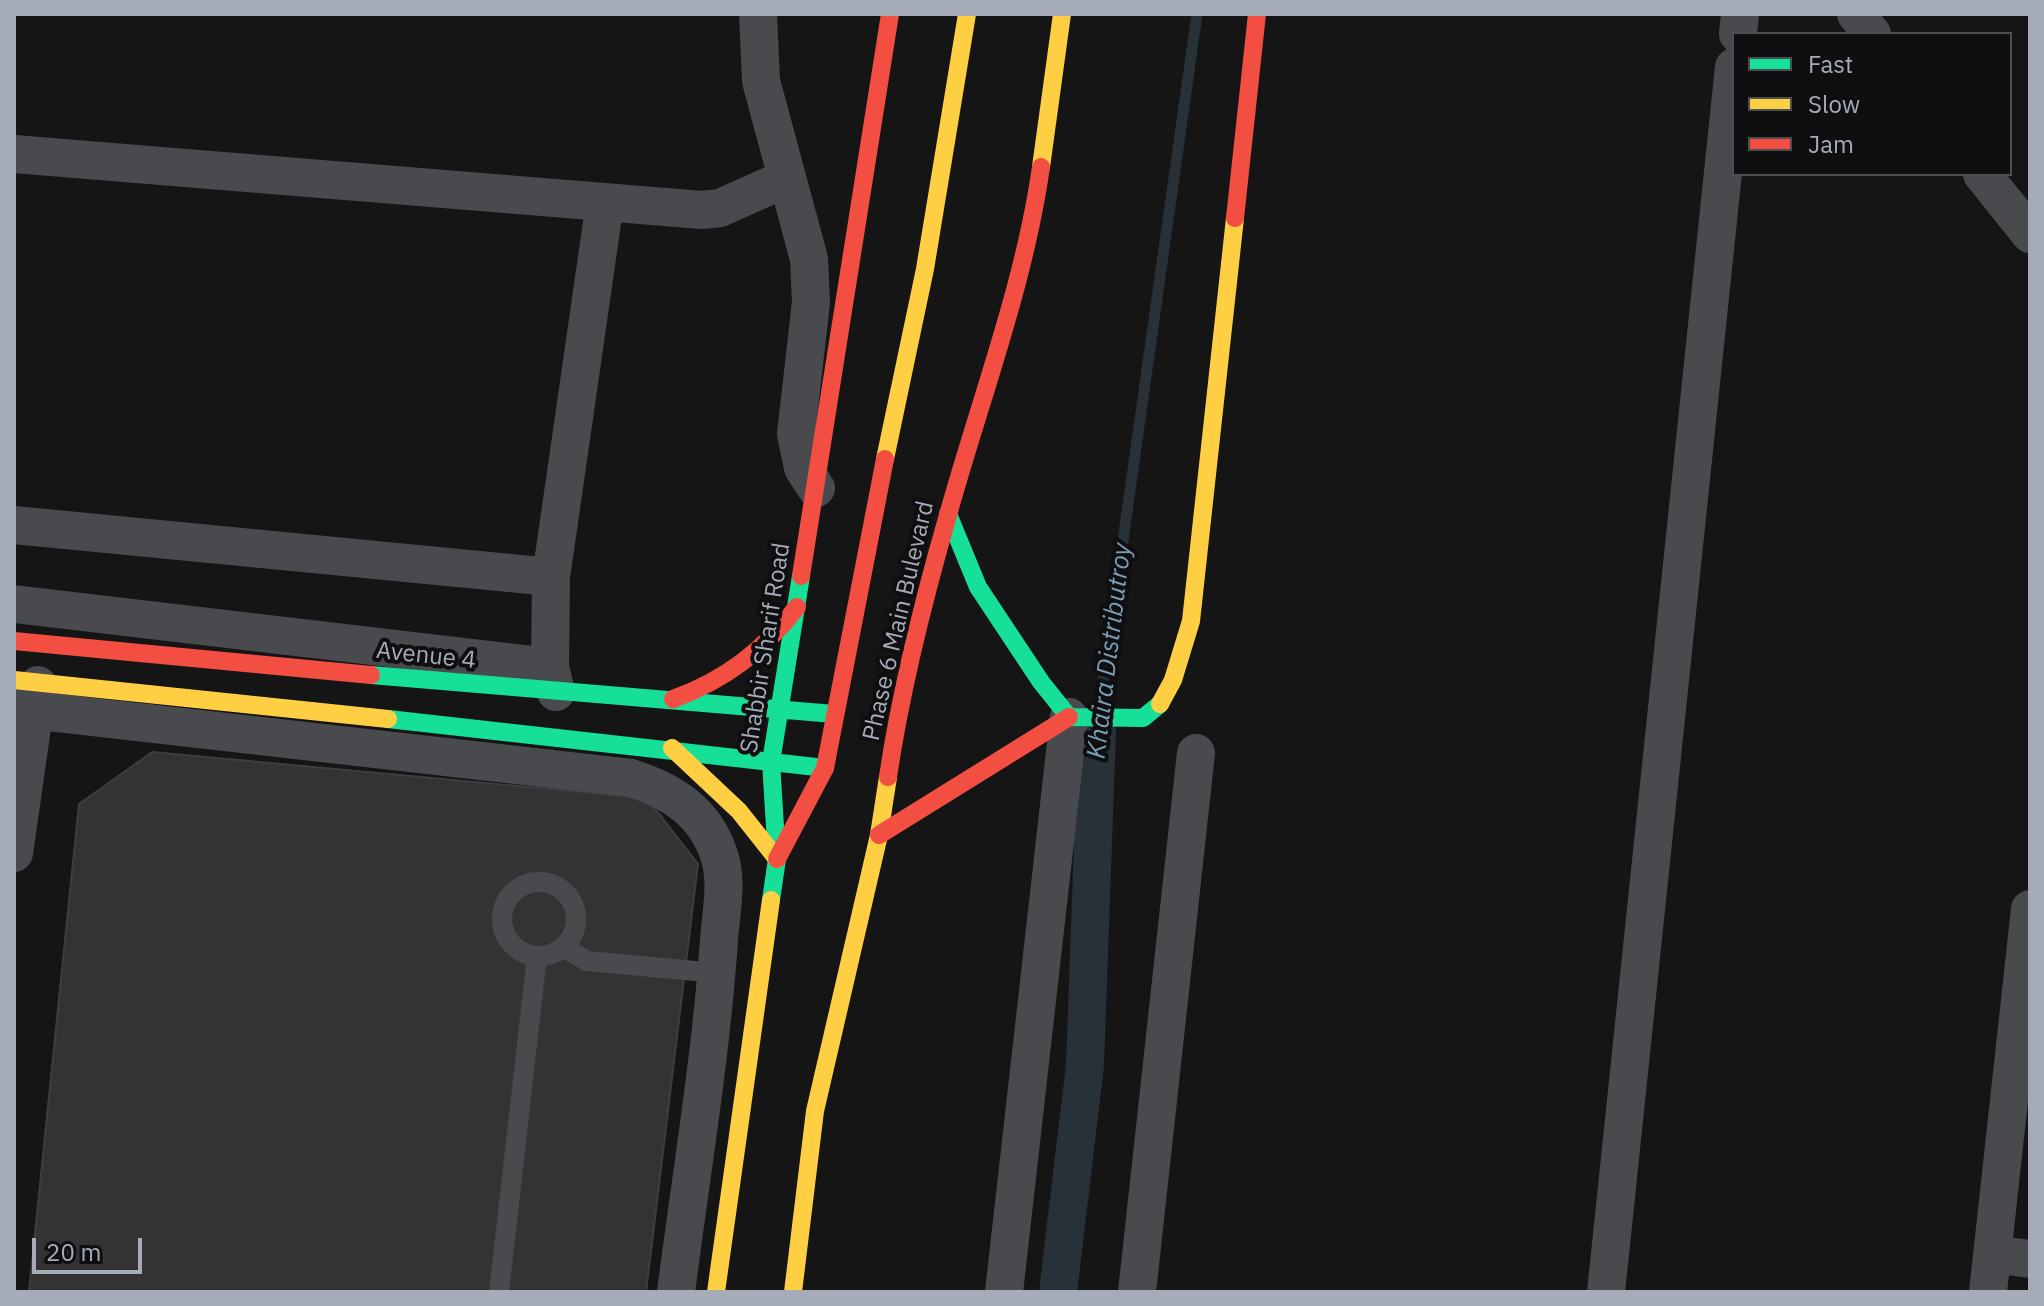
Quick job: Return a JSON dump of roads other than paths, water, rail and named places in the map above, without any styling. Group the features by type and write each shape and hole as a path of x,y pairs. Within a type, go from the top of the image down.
{"main road":[{"name":"Shabbir Sharif Road","path":"716,1292 777,859 771,762 890,14"},
{"path":"672,748 739,811 777,859 825,768 925,269 967,14"},
{"name":"Phase 6 Main Bulevard","path":"793,1292 815,1111 879,835 900,695 948,514 996,361 1037,194 1062,14"},
{"path":"879,835 1079,718 1143,718 1160,704 1173,680 1191,621 1257,14"},
{"path":"948,514 978,587 1041,682 1079,718"},
{"path":"673,699 721,681 742,666 762,650 797,607"},
{"name":"Avenue 4","path":"14,641 553,680 673,699 834,714"},
{"path":"25,695 672,748 825,768"}],"street":[{"path":"758,14 761,81 811,282 797,451 816,488"},
{"path":"1856,14 1870,32"},
{"path":"1606,1292 1732,86"},
{"path":"14,154 605,202 720,208 787,178"},
{"path":"1984,176 2030,234"},
{"path":"14,604 553,680 551,577 605,202"},
{"path":"14,525 551,577"},
{"path":"14,853 25,695 631,778 659,787 699,818 719,855 724,874 717,973 676,1292"},
{"path":"1004,1292 1079,718"},
{"path":"1137,1292 1196,753"},
{"path":"1988,1292 2030,909"},
{"path":"1992,1254 2030,1259"}],"lane":[{"path":"547,882 565,891 575,909 574,930 563,947 537,956 517,950 504,934 501,914 509,895 526,883 547,882"},
{"path":"563,947 587,961 717,973"},
{"path":"499,1292 537,956"}],"waterway":[{"name":"Khaira Distributroy","path":"1099,711 1197,14"},
{"name":"Khaira Distributroy","path":"1058,1292 1085,1065 1097,731"}]}
